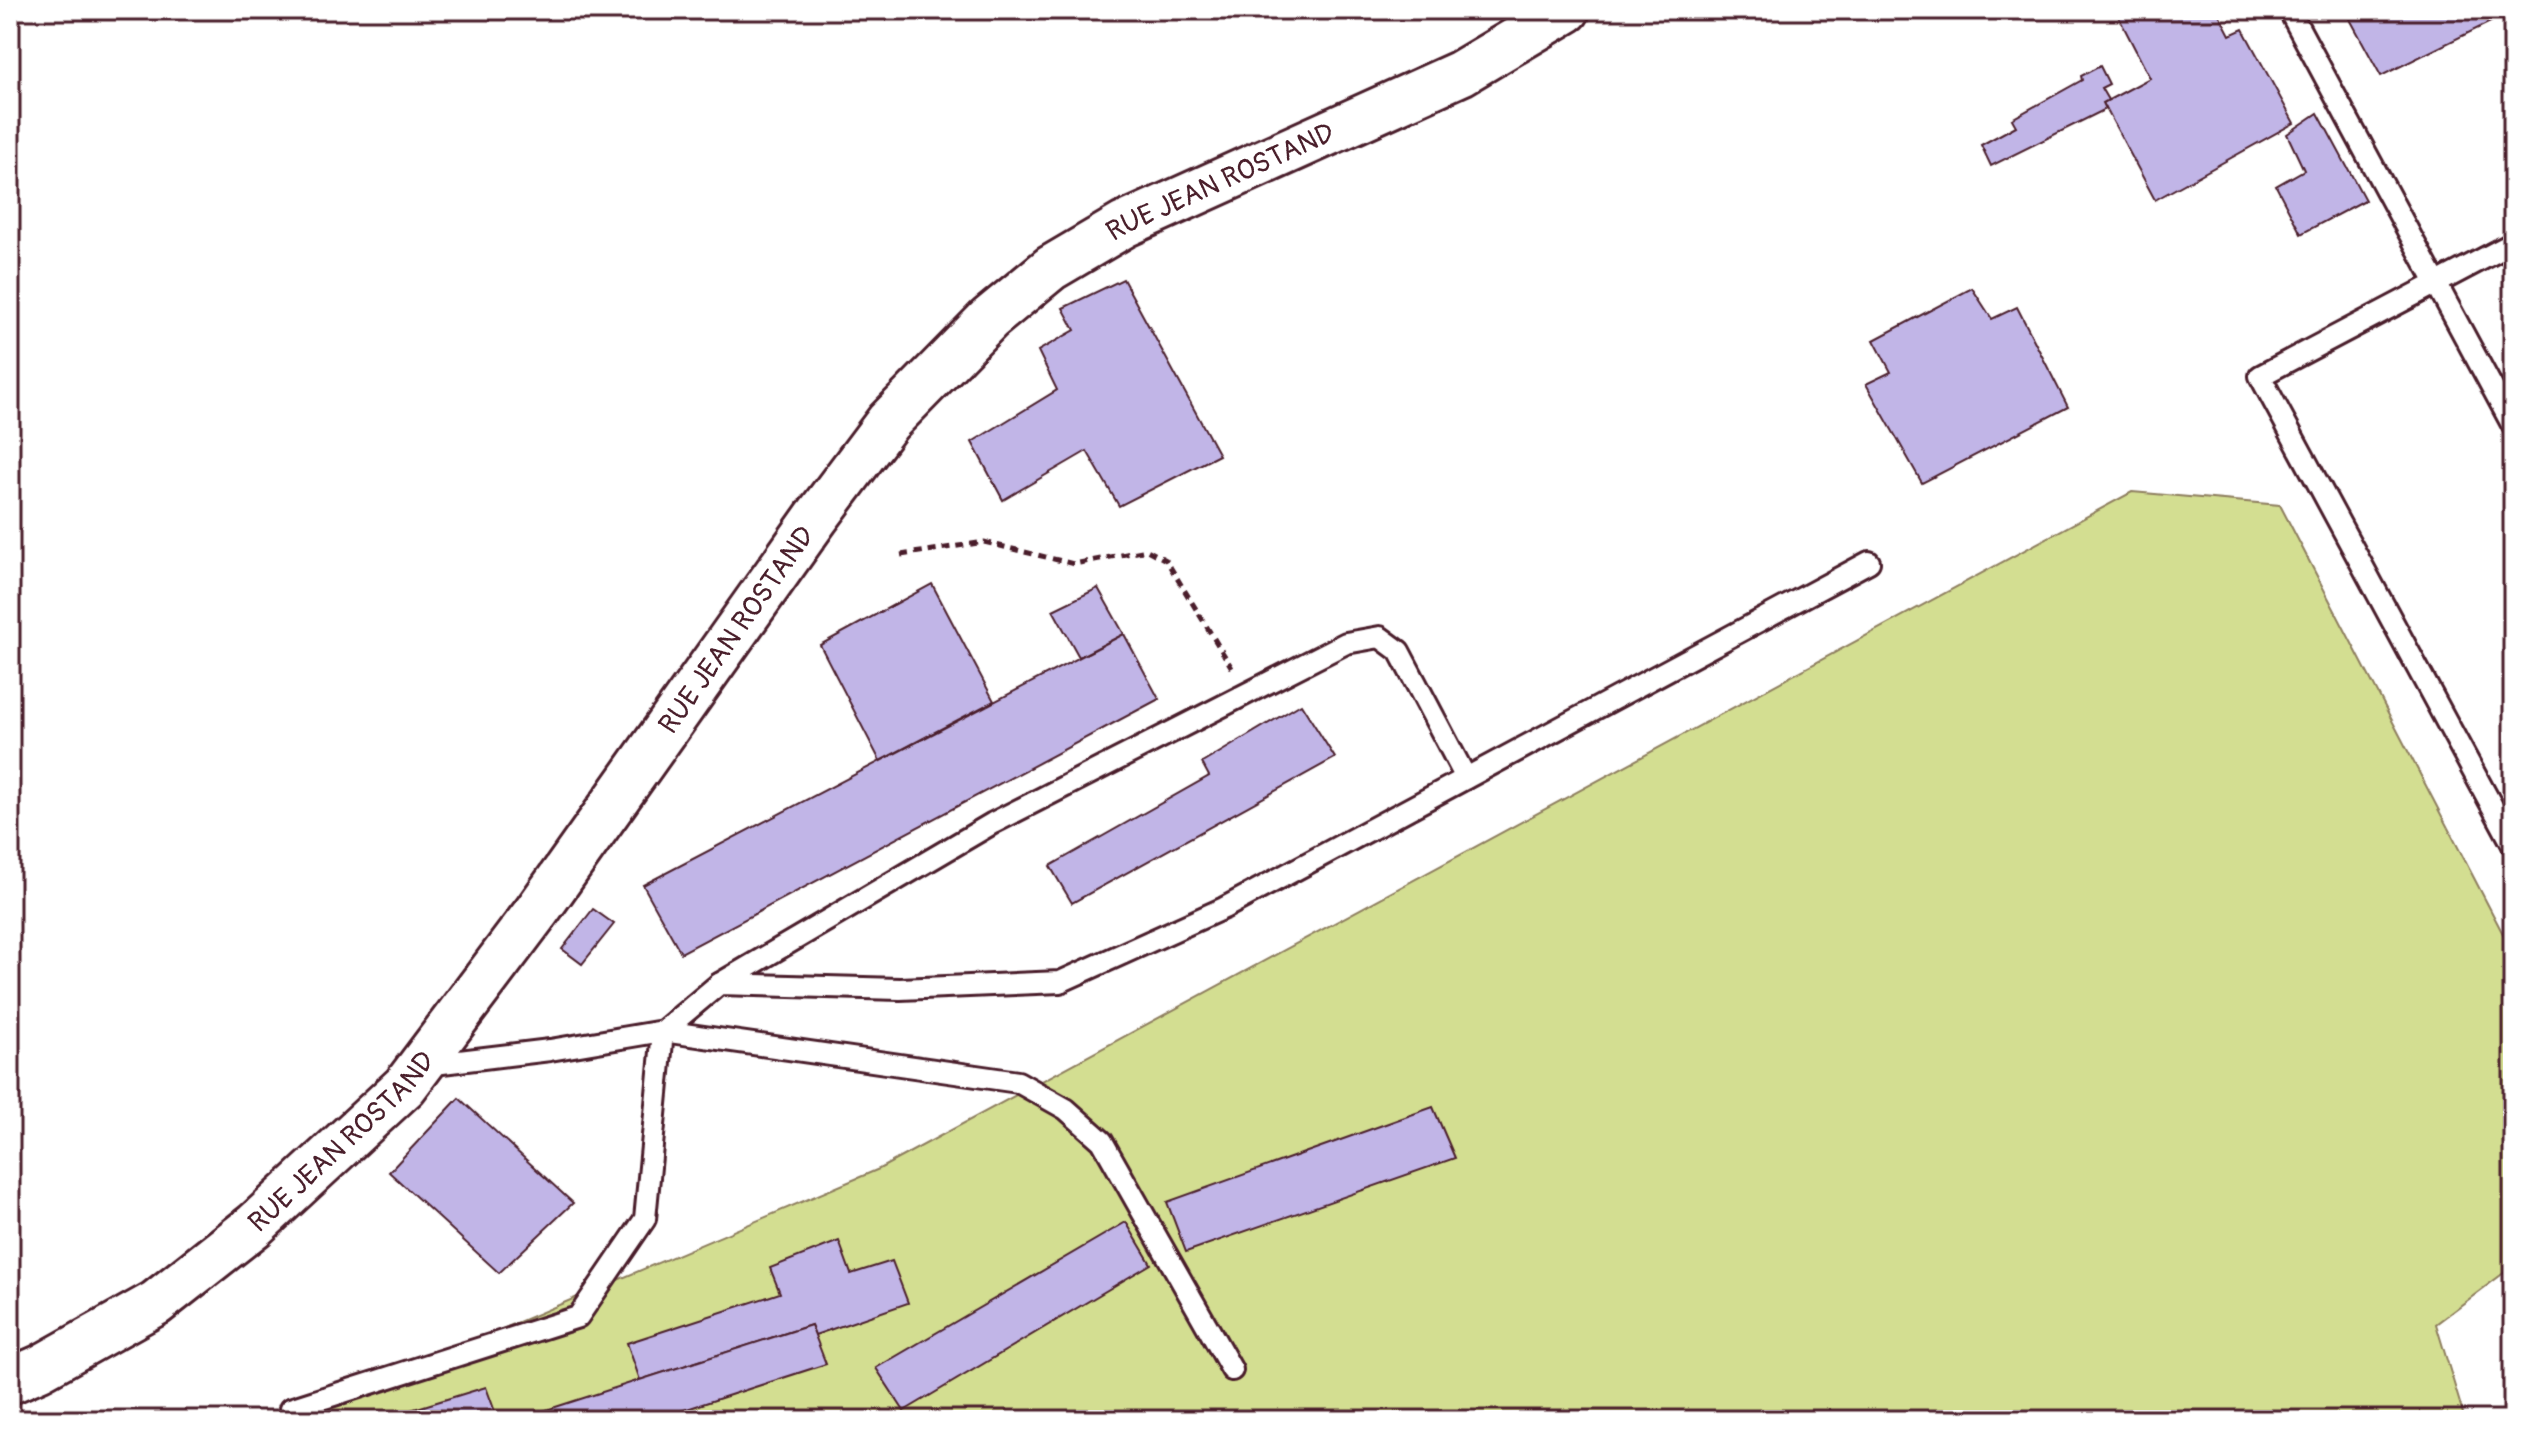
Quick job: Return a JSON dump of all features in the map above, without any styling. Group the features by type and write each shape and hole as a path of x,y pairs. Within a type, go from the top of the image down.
{"street":[{"name":"RUE JEAN ROSTAND","path":"10,1381 40,1368 156,1303 255,1225 405,1086 537,911 816,518 888,422 989,319 1051,268 1124,225 1461,73 1567,10"}],"lane":[{"path":"2289,10 2513,426"},
{"path":"2513,243 2260,376 2513,845"},
{"path":"719,984 900,989 1060,982 1224,908 1869,562"},
{"path":"290,1409 578,1317 645,1219 663,1031 719,984 993,823 1346,643 1380,637 1399,651 1466,778"},
{"path":"422,1065 550,1050 663,1031 1018,1082 1066,1109 1102,1141 1232,1370"}],"path":[{"path":"901,555 984,542 1074,564 1147,550 1166,560 1247,693"}],"green space":[{"path":"2132,492 2280,505 2513,953 2513,1266 2436,1324 2465,1420 288,1420 879,1169"}],"building":[{"path":"2115,10 2217,10 2230,35 2243,29 2294,123 2155,200 2103,103 2150,78"},
{"path":"2345,10 2513,10 2513,11 2381,76"},
{"path":"2100,66 2109,84 2101,88 2108,100 2103,103 2106,109 1991,166 1981,145 2016,126 2012,119 2082,80 2081,76"},
{"path":"2318,113 2365,200 2301,234 2276,186 2304,170 2287,134"},
{"path":"1123,279 1219,455 1119,506 1087,451 1003,500 972,442 1057,390 1038,351 1075,330 1063,308"},
{"path":"1972,288 1992,319 2017,307 2068,407 1922,483 1866,384 1891,372 1874,340"},
{"path":"932,584 994,701 880,761 820,645"},
{"path":"1098,588 1124,634 1079,657 1053,610"},
{"path":"1124,634 1159,699 681,953 643,885"},
{"path":"1301,704 1335,758 1072,903 1050,866 1209,776 1202,763"},
{"path":"593,909 614,924 582,964 562,949"},
{"path":"459,1098 573,1203 499,1273 389,1172"},
{"path":"1433,1107 1455,1158 1186,1252 1167,1202"},
{"path":"1126,1222 1151,1264 904,1411 876,1368"},
{"path":"839,1241 851,1274 892,1261 908,1303 815,1335 811,1325 640,1380 627,1343 780,1293 770,1268"},
{"path":"811,1325 826,1364 653,1420 515,1420"},
{"path":"486,1387 498,1420 378,1420"}]}
